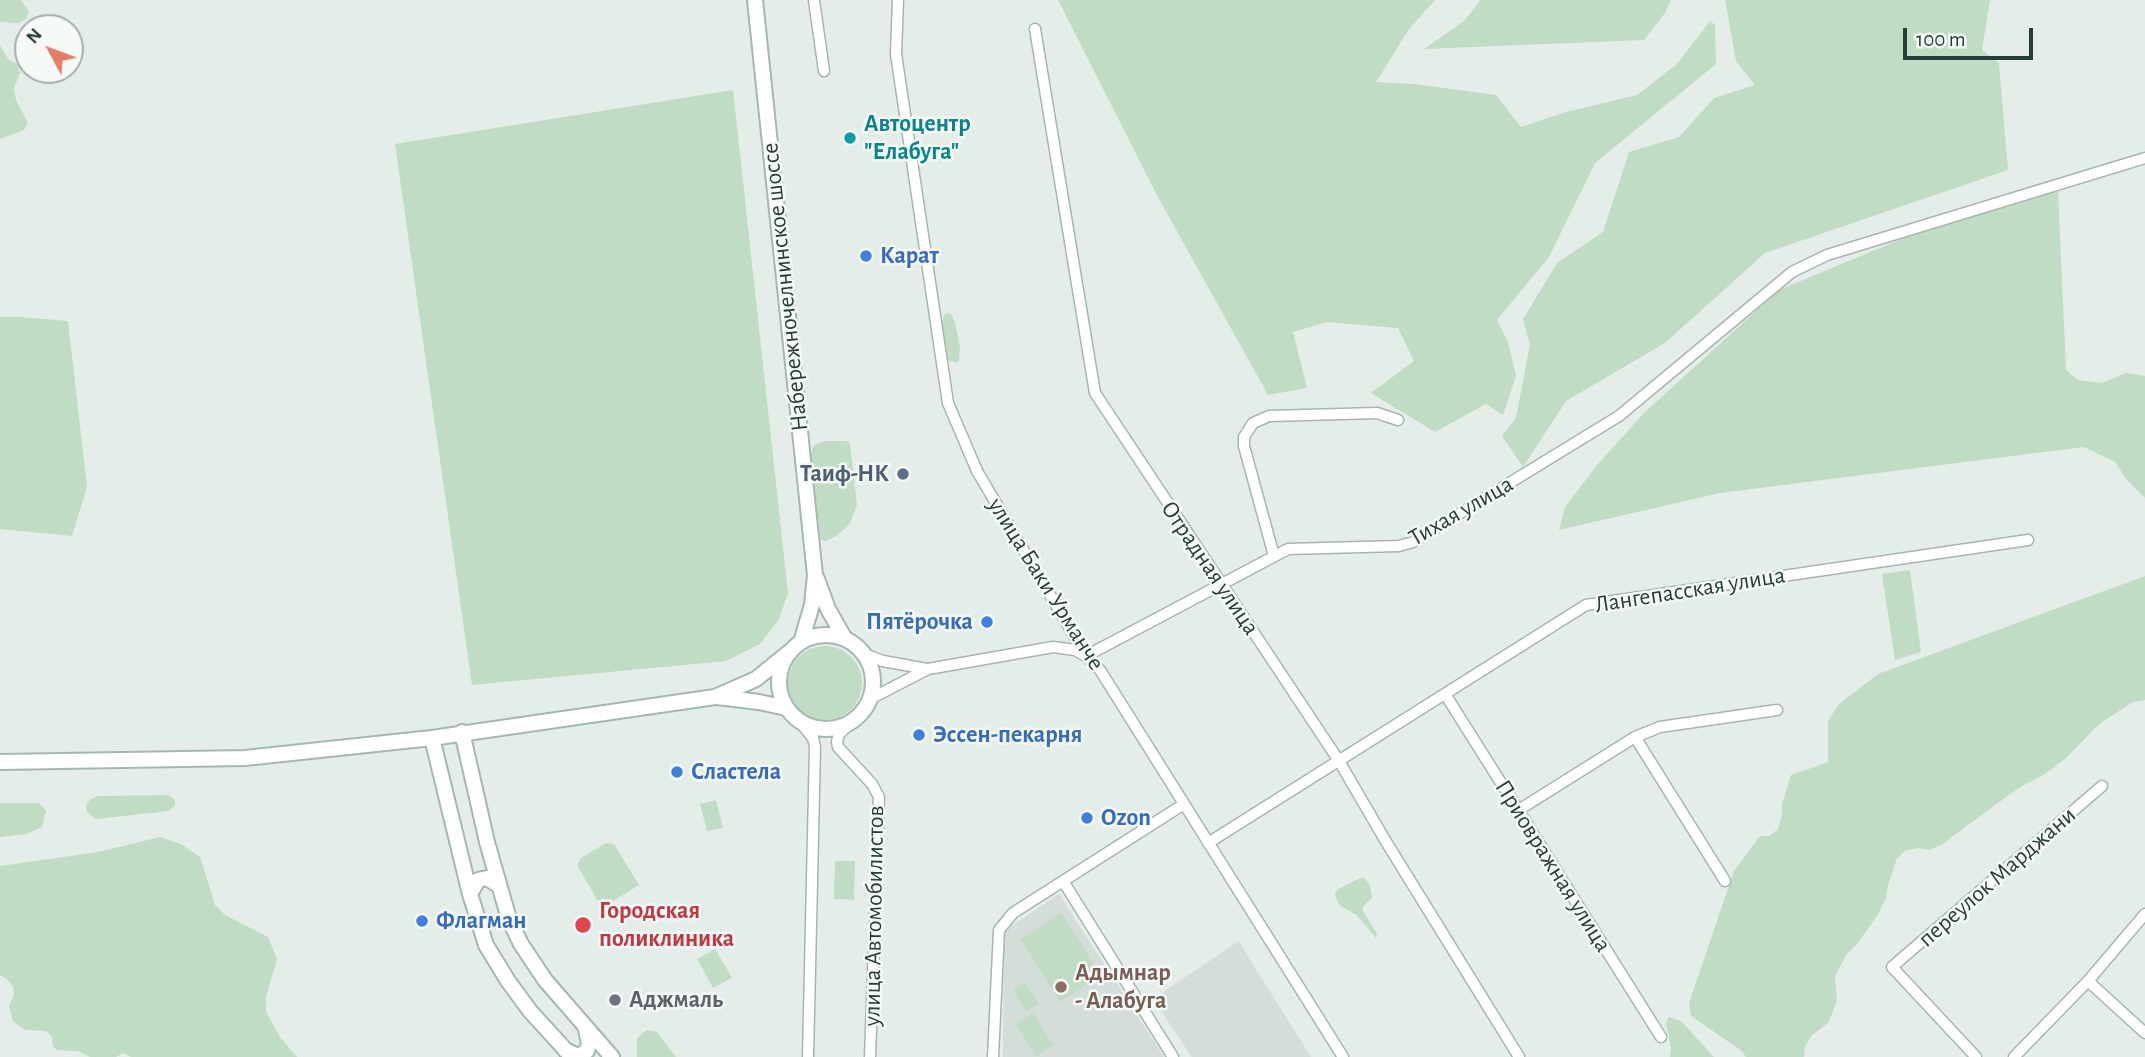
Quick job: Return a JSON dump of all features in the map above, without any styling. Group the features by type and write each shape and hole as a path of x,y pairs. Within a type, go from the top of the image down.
{"main road":[{"name":"Набережночелнинское шоссе","path":"755,0 815,575 812,605 801,642"},
{"name":"Набережночелнинское шоссе","path":"815,575 828,609 845,639"},
{"path":"715,697 756,679 801,642 822,635 845,639 864,654 873,676 870,699 856,718 848,724 828,730 799,722 786,708 778,686 779,674 788,653"},
{"path":"0,762 245,758 432,738 715,697 786,708"},
{"path":"462,732 498,885 509,919 521,944 555,994 612,1057"},
{"path":"432,738 470,894 486,945 530,1011 568,1053 578,1056 587,1051 589,1043 586,1030"},
{"path":"470,894 478,880 487,878 498,885"}],"street":[{"path":"814,0 824,71"},
{"name":"улица Баки Урманче","path":"898,0 896,54 948,403 977,471 1086,656 1100,670 1343,1057"},
{"name":"Отрадная улица","path":"1035,29 1095,393 1339,761 1518,1057"},
{"name":"Тихая улица","path":"1086,656 1288,549 1399,546 1413,542 1619,416 1792,272 1828,255 2145,158"},
{"path":"1274,556 1244,446 1248,429 1259,419 1269,416 1377,413 1398,420"},
{"name":"Лангепасская улица","path":"1208,843 1586,605 2028,540"},
{"path":"870,699 928,669 1053,647 1075,650 1086,656"},
{"path":"864,654 883,661 928,669"},
{"name":"Приовражная улица","path":"1445,694 1661,1037"},
{"path":"1517,811 1635,737 1661,727 1777,710"},
{"name":"улица Автомобилистов","path":"808,1057 827,748 856,718"},
{"name":"улица Автомобилистов","path":"799,722 813,738 872,784 878,797 870,1057"},
{"path":"1635,737 1725,881"},
{"name":"переулок Марджани","path":"1976,1057 1892,967 2102,786"},
{"path":"993,1057 999,930 1013,913 1184,804"},
{"path":"1063,881 1173,1057"},
{"path":"2014,1057 2088,981 2145,914"},
{"path":"2088,981 2145,1033"}],"shaded area":[{"name":"Адымнар - Алабуга","path":"1059,894 1164,1057 1003,1057 1004,931"},
{"path":"1239,941 1311,1057 1192,1057 1153,999"}],"green space":[{"path":"0,0 21,0 29,12 14,14 14,23 0,22"},
{"path":"1058,0 1435,0 1409,29 1376,82 1415,84 1496,95 1521,127 1566,112 1637,95 1677,64 1710,21 1715,25 1716,64 1595,163 1549,257 1497,320 1508,342 1516,376 1503,415 1486,404 1435,432 1371,393 1414,361 1398,328 1327,322 1293,332 1307,388 1268,395 1159,199"},
{"path":"1481,0 1671,0 1665,13 1644,40 1424,49 1464,21"},
{"path":"1725,0 1990,0 1982,50 1999,63 2008,170 1765,253 1665,343 1566,401 1523,467 1502,436 1516,418 1530,344 1523,319 1557,263 1603,232 1629,152 1679,137 1714,98 1755,85 1736,61"},
{"path":"0,45 8,59 14,62 16,100 28,123 24,130 0,139"},
{"path":"733,90 788,593 779,619 760,644 726,661 472,685 395,144"},
{"path":"2058,191 2066,370 2078,380 2102,383 2126,373 2145,376 2145,498 2127,480 2115,462 2084,447 1720,493 1559,530 1565,507 1598,464 1644,413 1779,290 1928,228"},
{"path":"947,313 951,314 955,322 960,347 959,360 956,363 948,360 945,352 942,324"},
{"path":"0,317 68,321 87,487 72,536 0,529"},
{"path":"825,441 847,441 850,444 857,505 850,523 838,535 826,541 821,540 820,535 811,453 814,445"},
{"path":"1910,570 1921,652 1895,660 1882,574"},
{"path":"2145,576 2145,700 2133,702 2099,724 2066,758 2045,774 2017,789 1941,845 1929,850 1918,848 1905,851 1897,858 1886,898 1877,916 1847,954 1835,976 1837,1000 1829,1022 1811,1036 1805,1046 1804,1057 1746,1057 1742,1051 1691,1016 1689,1003 1734,871 1760,836 1769,836 1778,829 1791,775 1828,762 1828,721 1839,704 1878,674"},
{"path":"818,646 832,646 846,652 856,662 862,683 860,697 846,714 832,720 818,720 804,714 794,704 788,690 788,676 794,662 804,652"},
{"path":"169,795 175,800 175,805 169,811 96,819 87,812 86,805 97,796"},
{"path":"716,800 723,828 707,831 700,804"},
{"path":"0,803 39,803 46,811 42,827 26,834 0,837"},
{"path":"160,837 181,844 200,857 215,905 225,915 268,937 277,959 266,997 266,1012 280,1037 297,1057 131,1057 123,1053 116,1057 90,1057 78,1051 57,1050 53,1046 52,1037 46,1031 25,1030 13,1021 9,1006 14,995 13,987 0,975 0,866 98,852"},
{"path":"606,843 614,844 639,885 608,904 604,898 598,901 577,865 581,858"},
{"path":"835,861 855,861 854,900 834,899"},
{"path":"1364,878 1370,885 1372,898 1363,906 1363,911 1377,934 1376,938 1357,915 1337,901 1335,893 1338,889"},
{"path":"1061,913 1101,975 1060,1002 1021,939"},
{"path":"715,949 732,978 713,988 697,959"},
{"path":"1025,982 1039,1004 1026,1012 1013,990"},
{"path":"1033,1013 1053,1045 1036,1056 1016,1024"},
{"path":"1669,1017 1681,1021 1714,1057 1670,1057 1666,1023"},
{"path":"647,1030 657,1032 676,1057 637,1057 637,1038"}],"place":[{"name":"Автоцентр \"Елабуга\"","path":"850,138"},
{"name":"Карат","path":"866,256"},
{"name":"Таиф-НК","path":"903,474"},
{"name":"Пятёрочка","path":"987,622"},
{"name":"Эссен-пекарня","path":"919,735"},
{"name":"Сластела","path":"677,772"},
{"name":"Ozon","path":"1087,818"},
{"name":"Флагман","path":"422,921"},
{"name":"Городская поликлиника","path":"583,925"},
{"name":"Адымнар - Алабуга","path":"1061,987"},
{"name":"Аджмаль","path":"615,1000"}]}
